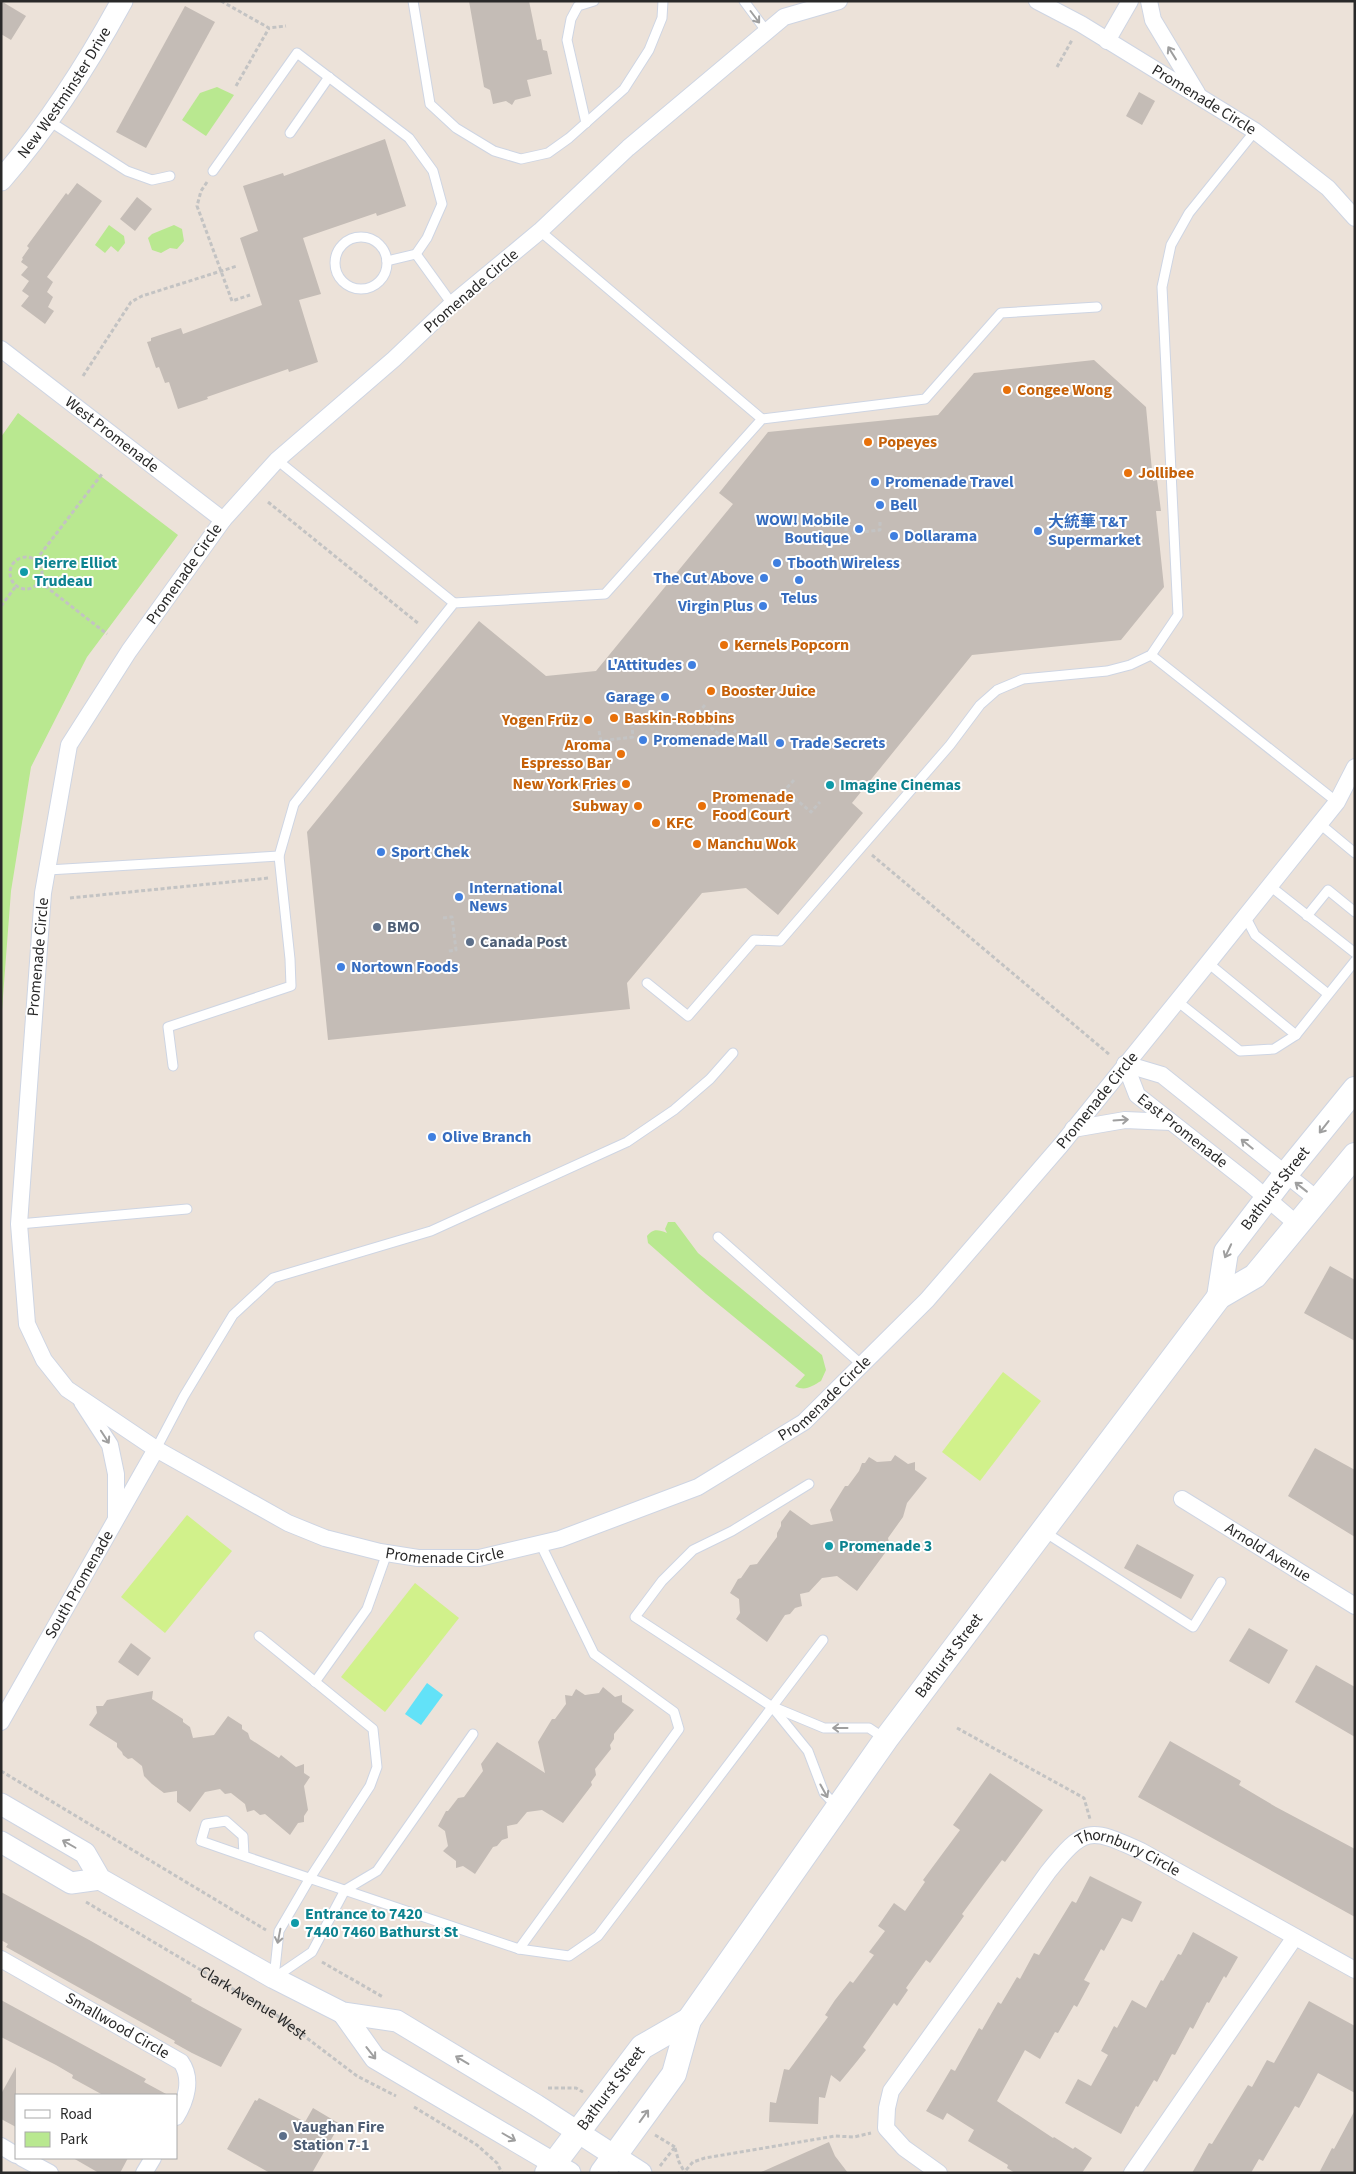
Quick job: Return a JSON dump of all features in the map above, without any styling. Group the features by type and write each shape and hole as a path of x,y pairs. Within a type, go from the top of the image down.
{"main road":[{"name":"Bathurst Street","path":"1219,1297 1226,1252 1285,1175 1355,1089"},
{"name":"Bathurst Street","path":"608,2164 674,2074 689,2020 886,1739 1219,1297 1255,1276 1355,1155"},
{"name":"Bathurst Street","path":"557,2170 578,2132 642,2047 689,2020"}],"street":[{"name":"New Westminster Drive","path":"1,180 49,121 102,37 122,1"},
{"name":"Promenade Circle","path":"839,1 804,6 784,17 628,148 540,231 452,304 394,359 277,460 223,520 129,651 69,745 43,893 18,1224 27,1324 44,1360 67,1389 156,1448 288,1522 325,1538 387,1554 418,1558 479,1558 560,1539 698,1487 804,1422 927,1300 1073,1129 1337,802 1350,790 1355,767"},
{"name":"Promenade Circle","path":"1037,1 1198,94 1255,131 1328,188 1355,218"},
{"path":"1107,41 1130,1"},
{"path":"1149,1 1152,20 1198,94"},
{"name":"West Promenade","path":"1,349 223,520"},
{"name":"East Promenade","path":"1125,1064 1137,1095 1267,1198 1298,1225"},
{"name":"East Promenade","path":"1125,1064 1162,1075 1318,1200"},
{"path":"1073,1129 1125,1120 1172,1122"},
{"name":"Promenade Circle","path":"78,1396 110,1445 116,1474 116,1517"},
{"name":"South Promenade","path":"1,1722 156,1448"},
{"name":"Arnold Avenue","path":"1182,1499 1355,1606"},
{"path":"1,1804 85,1853 100,1879 71,1883 1,1842"},
{"name":"Thornbury Circle","path":"886,2128 887,2108 891,2091 1048,1872 1068,1846 1083,1836 1094,1834 1112,1838 1141,1851 1355,1970"},
{"name":"Clark Avenue West","path":"100,1879 274,1978 343,2013 397,2021 578,2132 608,2164 641,2173"},
{"path":"1132,2173 1295,1937"},
{"name":"Smallwood Circle","path":"1,1959 181,2062 186,2070 187,2079 186,2094 178,2113"},
{"name":"Clark Avenue West","path":"343,2013 375,2058 557,2170"},
{"path":"886,2128 904,2148 939,2173"},
{"path":"1,2146 15,2153"},
{"path":"24,2159 50,2173"},
{"path":"144,2173 152,2159"}],"lane":[{"path":"414,1 430,104 456,128 494,151 521,158 548,153 586,123 624,89 649,50 662,18 663,1"},
{"path":"586,123 567,40 571,19 578,6 594,1"},
{"path":"744,1 767,32"},
{"path":"213,172 297,53 409,138 433,171 442,204 427,238 416,254 387,261"},
{"path":"290,133 329,77"},
{"path":"49,121 127,171 152,180 170,176"},
{"path":"647,983 688,1016 754,940 780,941 950,745 980,705 997,690 1023,679 1107,671 1130,665 1152,655 1178,615 1162,287 1171,245 1189,212 1255,131"},
{"path":"540,231 762,419"},
{"path":"358,237 374,240 385,253 387,261 383,278 377,284 361,289 352,288 345,283 339,276 336,260 343,244 358,237"},
{"path":"416,254 452,304"},
{"path":"277,460 454,603 604,594 762,419 925,399 1001,313 1097,307"},
{"path":"173,1066 168,1027 291,986 279,856 294,804 454,603"},
{"path":"1152,655 1337,802"},
{"path":"1320,824 1355,853"},
{"path":"48,870 279,856"},
{"path":"1270,886 1355,954"},
{"path":"1308,916 1328,890 1355,912"},
{"path":"1245,916 1255,935 1328,994"},
{"path":"1177,1001 1240,1051 1274,1049 1296,1034 1355,961"},
{"path":"1208,963 1296,1034"},
{"path":"156,1448 184,1396 234,1315 273,1278 431,1231 627,1142 674,1110 710,1079 732,1053"},
{"path":"18,1224 186,1209"},
{"path":"718,1237 862,1365"},
{"path":"808,1484 732,1532 693,1550 662,1581 635,1617 771,1706 824,1728 868,1728 886,1739"},
{"path":"1042,1531 1193,1627 1221,1582"},
{"path":"519,1949 679,1729 674,1712 594,1654 540,1544"},
{"path":"315,1682 367,1609 387,1554"},
{"path":"259,1636 373,1729 377,1767 370,1786 310,1878 279,1931 274,1978"},
{"path":"244,1856 243,1836 226,1821 206,1824 201,1841 244,1856 519,1949 569,1956 598,1936 823,1640"},
{"path":"771,1706 808,1751 824,1793 837,1807"},
{"path":"274,1978 312,1952 345,1890 377,1871 473,1734"}],"path":[{"path":"221,1 269,28 286,26"},
{"path":"236,86 269,28"},
{"path":"1057,67 1072,40"},
{"path":"213,172 201,190 197,206 232,301 250,294"},
{"path":"83,376 131,302 142,296 237,266"},
{"path":"36,560 102,474"},
{"path":"268,502 419,624"},
{"path":"846,527 846,534 880,530 880,522"},
{"path":"26,556 36,560 42,567 43,573 40,582 26,590 16,586 11,579 10,572 13,563 26,556"},
{"path":"40,582 106,634"},
{"path":"1,606 16,586"},
{"path":"705,705 696,715 727,740 736,730"},
{"path":"599,731 601,741 633,737 632,726"},
{"path":"794,780 785,790 812,812 820,802"},
{"path":"862,846 1102,1049 1125,1064"},
{"path":"70,898 273,878"},
{"path":"443,918 452,917 456,950 448,951"},
{"path":"957,1728 1084,1798"},
{"path":"1,1771 268,1931"},
{"name":"Clark Avenue West","path":"79,1898 275,2014 357,2076 377,2088 400,2098"},
{"path":"547,2088 576,2088"},
{"path":"408,2103 477,2145 497,2163 502,2173"},
{"path":"662,2139 675,2147 679,2162 685,2171 693,2162 704,2158 835,2136 854,2138 886,2128"},
{"path":"666,2159 675,2147"}],"green space":[{"path":"217,87 234,95 206,136 182,120 200,93"},
{"path":"109,225 124,236 125,243 118,252 111,246 105,253 95,245"},
{"path":"174,225 182,229 184,241 177,249 170,248 161,253 152,250 148,238 152,234"},
{"path":"18,413 178,535 87,657 31,767 11,891 1,1023 1,437"},
{"path":"668,1222 675,1222 698,1253 822,1355 826,1370 821,1381 805,1388 795,1386 805,1375 706,1294 648,1243 647,1236 652,1232 667,1233 665,1229"},
{"path":"1003,1372 1041,1401 980,1481 942,1452"},
{"path":"187,1515 232,1551 165,1633 121,1597"},
{"path":"415,1583 459,1618 385,1712 341,1677"}],"water":[{"path":"427,1683 443,1695 421,1725 405,1714"}],"building":[{"path":"1,1 26,16 11,40 1,34"},
{"path":"469,1 529,1 537,40 541,39 543,50 547,51 552,74 527,80 531,96 515,100 512,105 506,101 493,104 490,90 484,87"},
{"path":"185,6 215,22 146,148 116,132"},
{"path":"1139,92 1155,101 1142,125 1126,116"},
{"path":"385,139 406,206 377,216 376,213 303,238 321,294 299,300 318,362 289,372 288,369 178,409 169,382 165,383 159,367 156,368 147,342 151,341 151,338 181,328 183,334 262,305 240,238 258,231 243,186 283,173 284,176"},
{"path":"77,183 102,201 47,277 53,282 47,292 53,297 48,307 54,311 45,324 21,306 29,296 22,291 29,281 21,275 28,267 21,262 29,248 27,246 66,193 68,195"},
{"path":"137,197 152,209 135,231 120,219"},
{"name":"Promenade Mall","path":"1094,360 1146,407 1153,481 1157,480 1161,511 1156,511 1164,587 1121,640 972,655 852,803 863,813 778,915 746,888 702,893 627,983 630,1009 328,1040 307,832 479,621 546,676 596,671 733,504 719,493 768,432 938,415 974,373"},
{"path":"1330,1266 1355,1280 1355,1341 1304,1313"},
{"path":"1315,1448 1355,1470 1355,1537 1288,1496"},
{"name":"Promenade 3","path":"895,1455 908,1464 915,1462 915,1470 927,1478 907,1503 903,1517 888,1538 889,1543 884,1550 885,1553 857,1591 837,1576 822,1578 809,1592 800,1594 802,1606 795,1608 790,1614 785,1615 767,1642 736,1619 740,1613 739,1599 730,1593 738,1579 741,1578 750,1565 757,1564 777,1537 781,1522 790,1510 811,1525 833,1521 830,1510 845,1486 848,1486 859,1471 862,1463 865,1463 869,1457 877,1462 891,1461"},
{"path":"1137,1544 1194,1575 1181,1599 1124,1568"},
{"path":"1249,1628 1288,1650 1269,1684 1229,1661"},
{"path":"131,1643 151,1658 138,1676 118,1662"},
{"path":"1316,1665 1355,1687 1355,1737 1295,1702"},
{"path":"603,1687 615,1697 622,1695 622,1702 634,1710 614,1734 614,1739 610,1745 611,1749 595,1769 596,1775 591,1782 592,1785 563,1823 542,1810 527,1812 517,1824 507,1826 508,1838 493,1847 475,1874 463,1866 456,1868 456,1861 443,1851 448,1846 445,1831 438,1826 446,1811 458,1798 464,1797 483,1771 481,1764 497,1742 545,1773 538,1742 552,1719 555,1719 566,1704 565,1695 572,1696 576,1689 585,1695 599,1693"},
{"path":"153,1691 152,1699 183,1719 183,1722 190,1727 193,1738 214,1735 228,1716 242,1725 242,1729 248,1733 250,1739 279,1758 281,1755 296,1767 304,1764 304,1773 310,1777 304,1786 308,1810 304,1816 304,1822 298,1823 290,1835 265,1814 260,1815 254,1810 247,1812 245,1804 231,1793 225,1794 220,1789 205,1792 190,1812 177,1802 177,1791 164,1793 152,1784 144,1776 142,1766 132,1758 128,1759 117,1747 117,1743 89,1725 97,1713 96,1706 103,1706 107,1700"},
{"path":"1170,1741 1241,1781 1239,1785 1276,1807 1355,1849 1355,1917 1138,1797"},
{"path":"990,1773 1043,1810 1005,1862 1002,1860 984,1884 962,1914 964,1916 930,1963 926,1960 906,1988 908,1990 897,2006 894,2003 863,2047 866,2050 854,2065 840,2082 831,2075 825,2098 819,2097 818,2124 769,2122 770,2102 776,2103 784,2069 789,2070 828,2017 825,2015 835,2000 850,1981 853,1983 874,1955 869,1952 885,1931 878,1926 894,1903 905,1911 925,1882 923,1880 960,1830 953,1825"},
{"path":"1090,1876 1142,1902 1132,1922 1122,1918 1104,1951 1101,1949 1084,1980 1090,1983 1077,2007 1074,2005 1058,2033 1055,2032 1040,2059 1025,2050 997,2101 1053,2138 1073,2149 1075,2147 1092,2158 1082,2173 1015,2173 1007,2168 1008,2165 968,2141 974,2130 947,2113 943,2120 926,2111 951,2069 955,2071 979,2028 982,2030 998,2002 1001,2004 1017,1977 1020,1979 1034,1953 1039,1955 1072,1901 1076,1903"},
{"path":"1,1892 91,1941 242,2029 221,2067 174,2043 175,2041 6,1947 8,1944 1,1940"},
{"path":"1193,1932 1238,1957 1226,1978 1224,1976 1209,2003 1207,2002 1193,2029 1190,2027 1175,2055 1172,2054 1157,2082 1154,2080 1138,2107 1136,2106 1121,2134 1065,2103 1078,2079 1091,2086 1108,2055 1101,2051 1114,2026 1117,2028 1132,2000 1146,2008 1161,1980 1163,1981 1178,1954 1181,1955"},
{"path":"1,2000 146,2079 144,2082 166,2094 101,2094 72,2078 73,2075 56,2065 1,2037"},
{"path":"1309,2001 1355,2026 1355,2093 1318,2073 1299,2108 1295,2106 1263,2161 1259,2159 1251,2173 1192,2173 1209,2143 1212,2144 1248,2085 1252,2087 1267,2060 1274,2063"},
{"path":"16,2067 15,2126 1,2119 1,2094"},
{"name":"Vaughan Fire Station 7-1","path":"259,2098 305,2122 313,2108 340,2124 312,2173 270,2173 227,2149 255,2100 257,2101"},
{"path":"1355,2110 1355,2173 1319,2173 1332,2148 1334,2149"},
{"path":"829,2142 835,2156 848,2173 759,2173"},
{"path":"75,2159 127,2159 120,2173 99,2173"}],"place":[{"name":"Congee Wong","path":"1007,390"},
{"name":"Popeyes","path":"868,442"},
{"name":"Jollibee","path":"1128,473"},
{"name":"Promenade Travel","path":"875,482"},
{"name":"Bell","path":"880,505"},
{"name":"WOW! Mobile Boutique","path":"859,529"},
{"name":"大統華 T&T Supermarket","path":"1038,531"},
{"name":"Dollarama","path":"894,536"},
{"name":"Tbooth Wireless","path":"777,563"},
{"name":"Pierre Elliot Trudeau","path":"24,572"},
{"name":"The Cut Above","path":"764,578"},
{"name":"Telus","path":"799,580"},
{"name":"Virgin Plus","path":"763,606"},
{"name":"Kernels Popcorn","path":"724,645"},
{"name":"L'Attitudes","path":"692,665"},
{"name":"Booster Juice","path":"711,691"},
{"name":"Garage","path":"665,697"},
{"name":"Baskin-Robbins","path":"614,718"},
{"name":"Yogen Früz","path":"588,720"},
{"name":"Promenade Mall","path":"643,740"},
{"name":"Trade Secrets","path":"780,743"},
{"name":"Aroma Espresso Bar","path":"621,754"},
{"name":"New York Fries","path":"626,784"},
{"name":"Imagine Cinemas","path":"830,785"},
{"name":"Subway","path":"638,806"},
{"name":"Promenade Food Court","path":"702,806"},
{"name":"KFC","path":"656,823"},
{"name":"Manchu Wok","path":"697,844"},
{"name":"Sport Chek","path":"381,852"},
{"name":"International News","path":"459,897"},
{"name":"BMO","path":"377,927"},
{"name":"Canada Post","path":"470,942"},
{"name":"Nortown Foods","path":"341,967"},
{"name":"Olive Branch","path":"432,1137"},
{"name":"Promenade 3","path":"829,1546"},
{"name":"Entrance to 7420 7440 7460 Bathurst St","path":"295,1923"},
{"name":"Vaughan Fire Station 7-1","path":"283,2136"}]}
